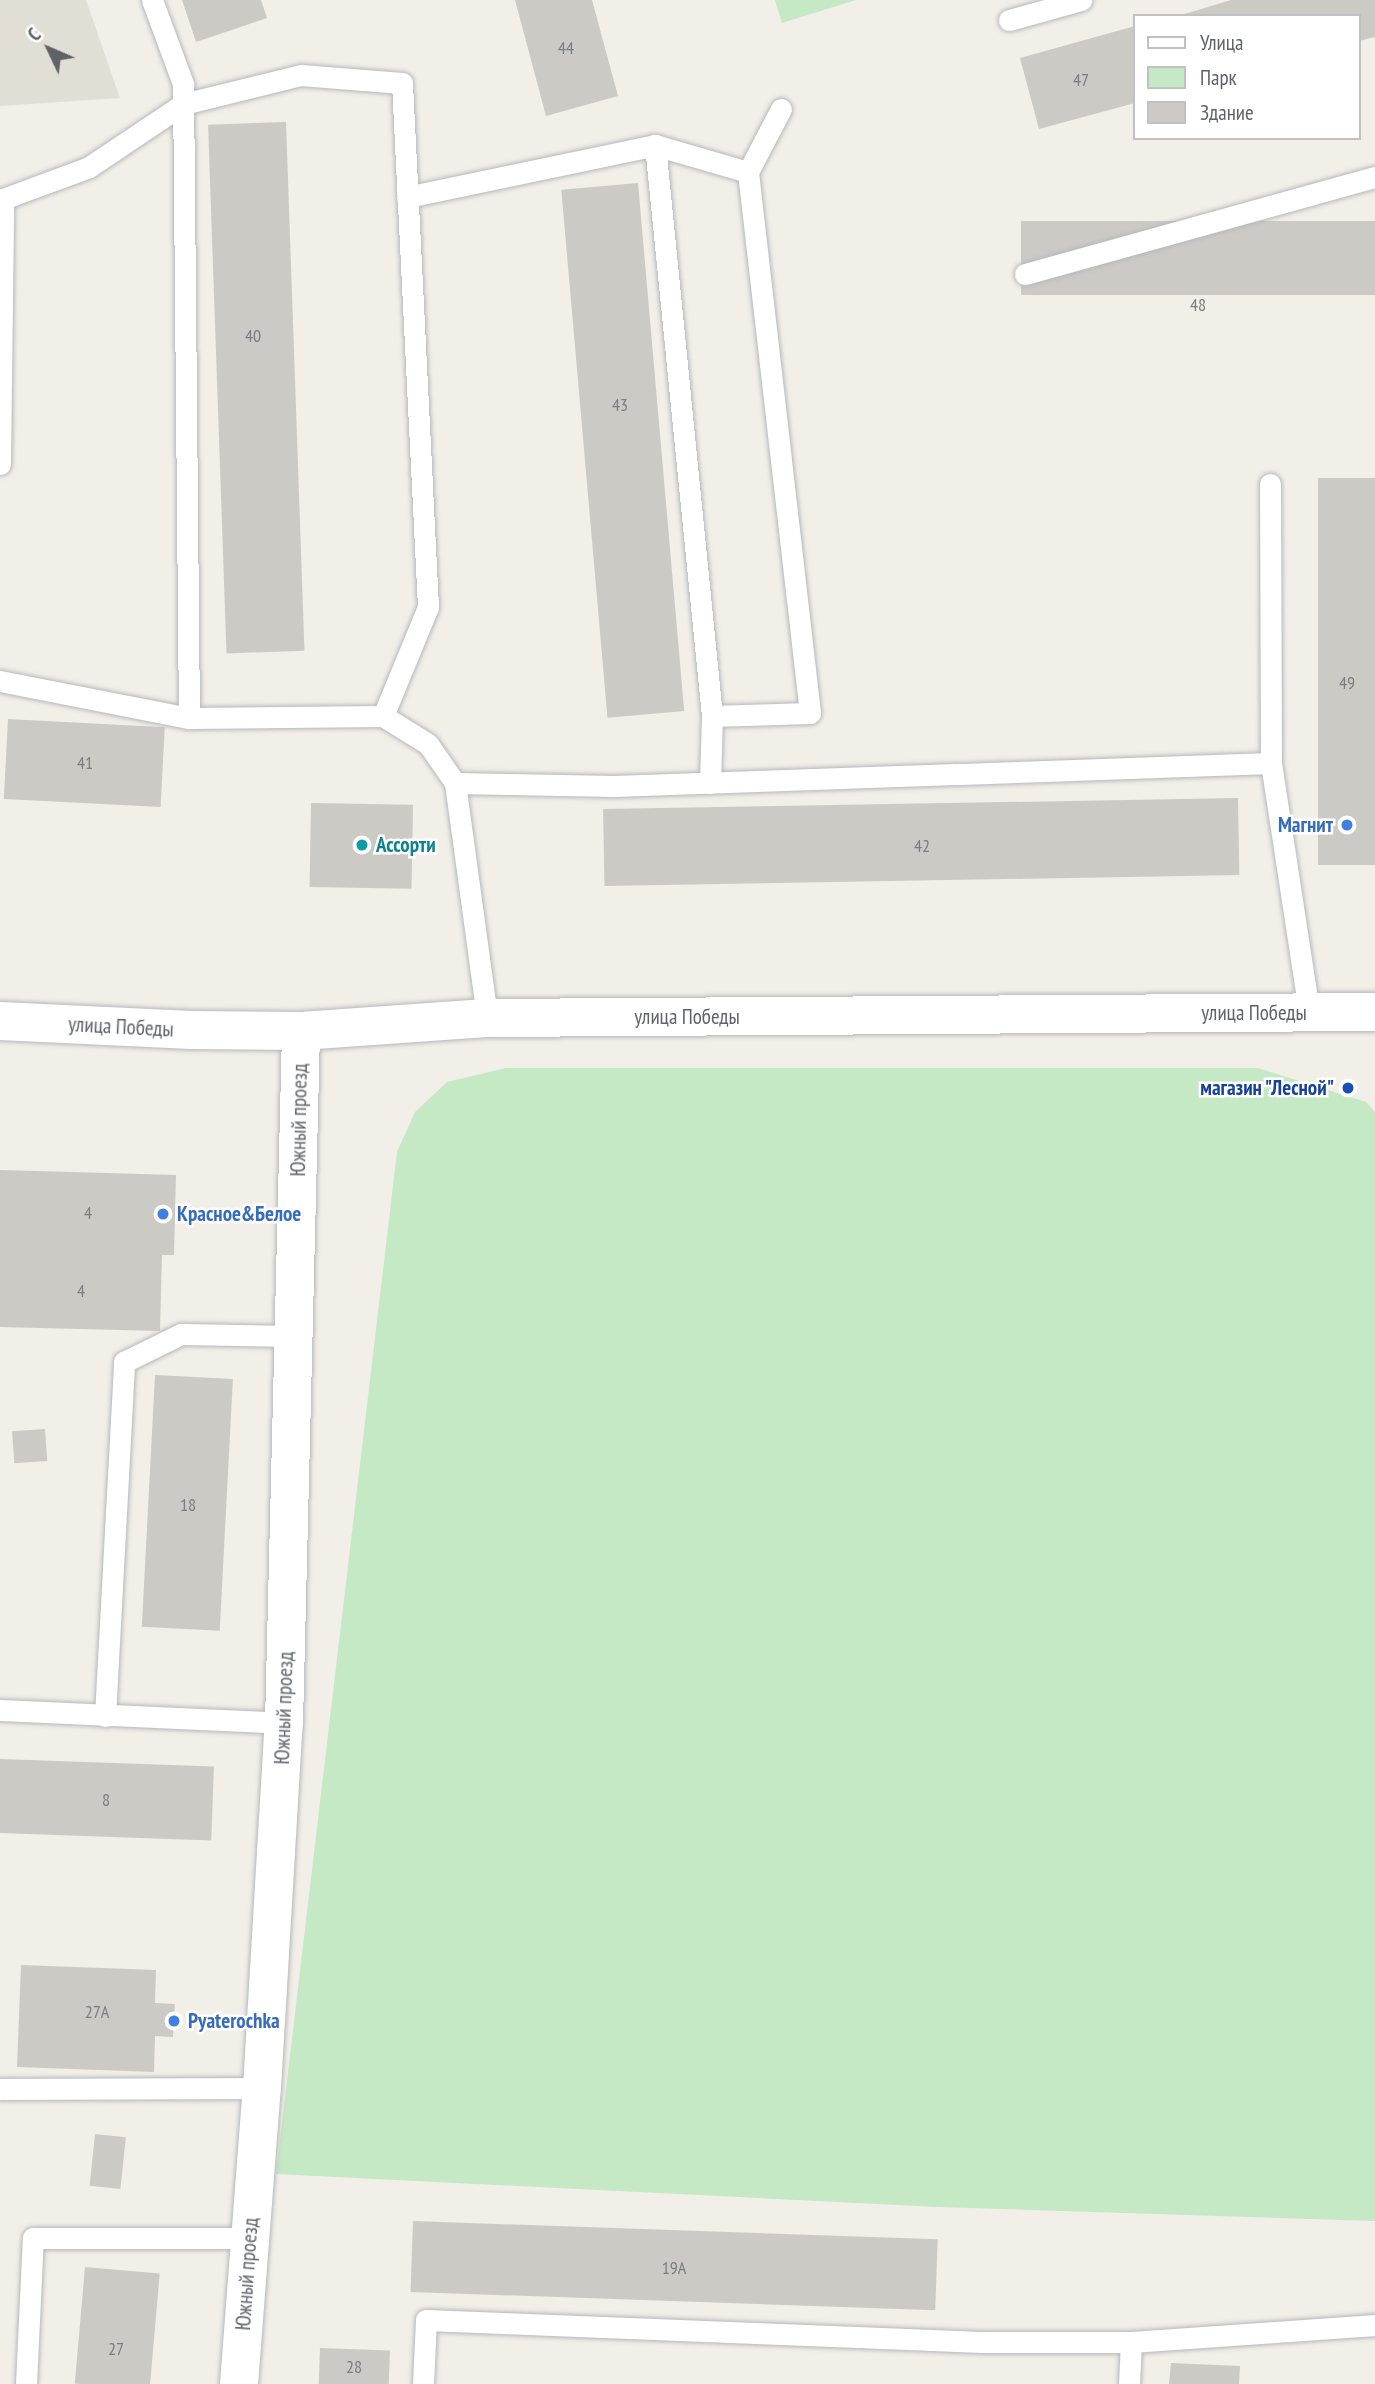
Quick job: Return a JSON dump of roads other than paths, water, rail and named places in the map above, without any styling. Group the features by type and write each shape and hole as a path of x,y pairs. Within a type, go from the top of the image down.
{"street":[{"name":"улица Победы","path":"0,1021 192,1030 301,1031 487,1018 1375,1012"},
{"name":"Южный проезд","path":"239,2384 262,2088 284,1723 301,1031"}],"lane":[{"path":"152,0 183,84 189,718"},
{"path":"1009,20 1081,0"},
{"path":"0,464 1,200 89,167 183,104 301,75 402,83 428,607 383,716"},
{"path":"712,716 810,713 748,172 781,109"},
{"path":"407,197 655,145 748,172"},
{"path":"655,145 712,716 710,783"},
{"path":"1025,274 1375,177"},
{"path":"1270,484 1271,763 1310,1012"},
{"path":"0,681 189,718 383,716 428,744 455,783 487,1018"},
{"path":"455,783 614,786 1271,763"},
{"path":"105,1716 124,1362 181,1334 294,1336"},
{"path":"0,1710 284,1723"},
{"path":"0,2090 262,2088"},
{"path":"26,2384 33,2238 250,2238"},
{"path":"424,2384 426,2320 982,2342 1131,2342 1375,2325"},
{"path":"1129,2384 1131,2342"}],"place":[{"name":"Магнит","path":"1347,825"},
{"name":"Ассорти","path":"362,845"},
{"name":"магазин \"Лесной\"","path":"1348,1088"},
{"name":"Красное&Белое","path":"163,1214"},
{"name":"Pyaterochka","path":"174,2021"}]}
